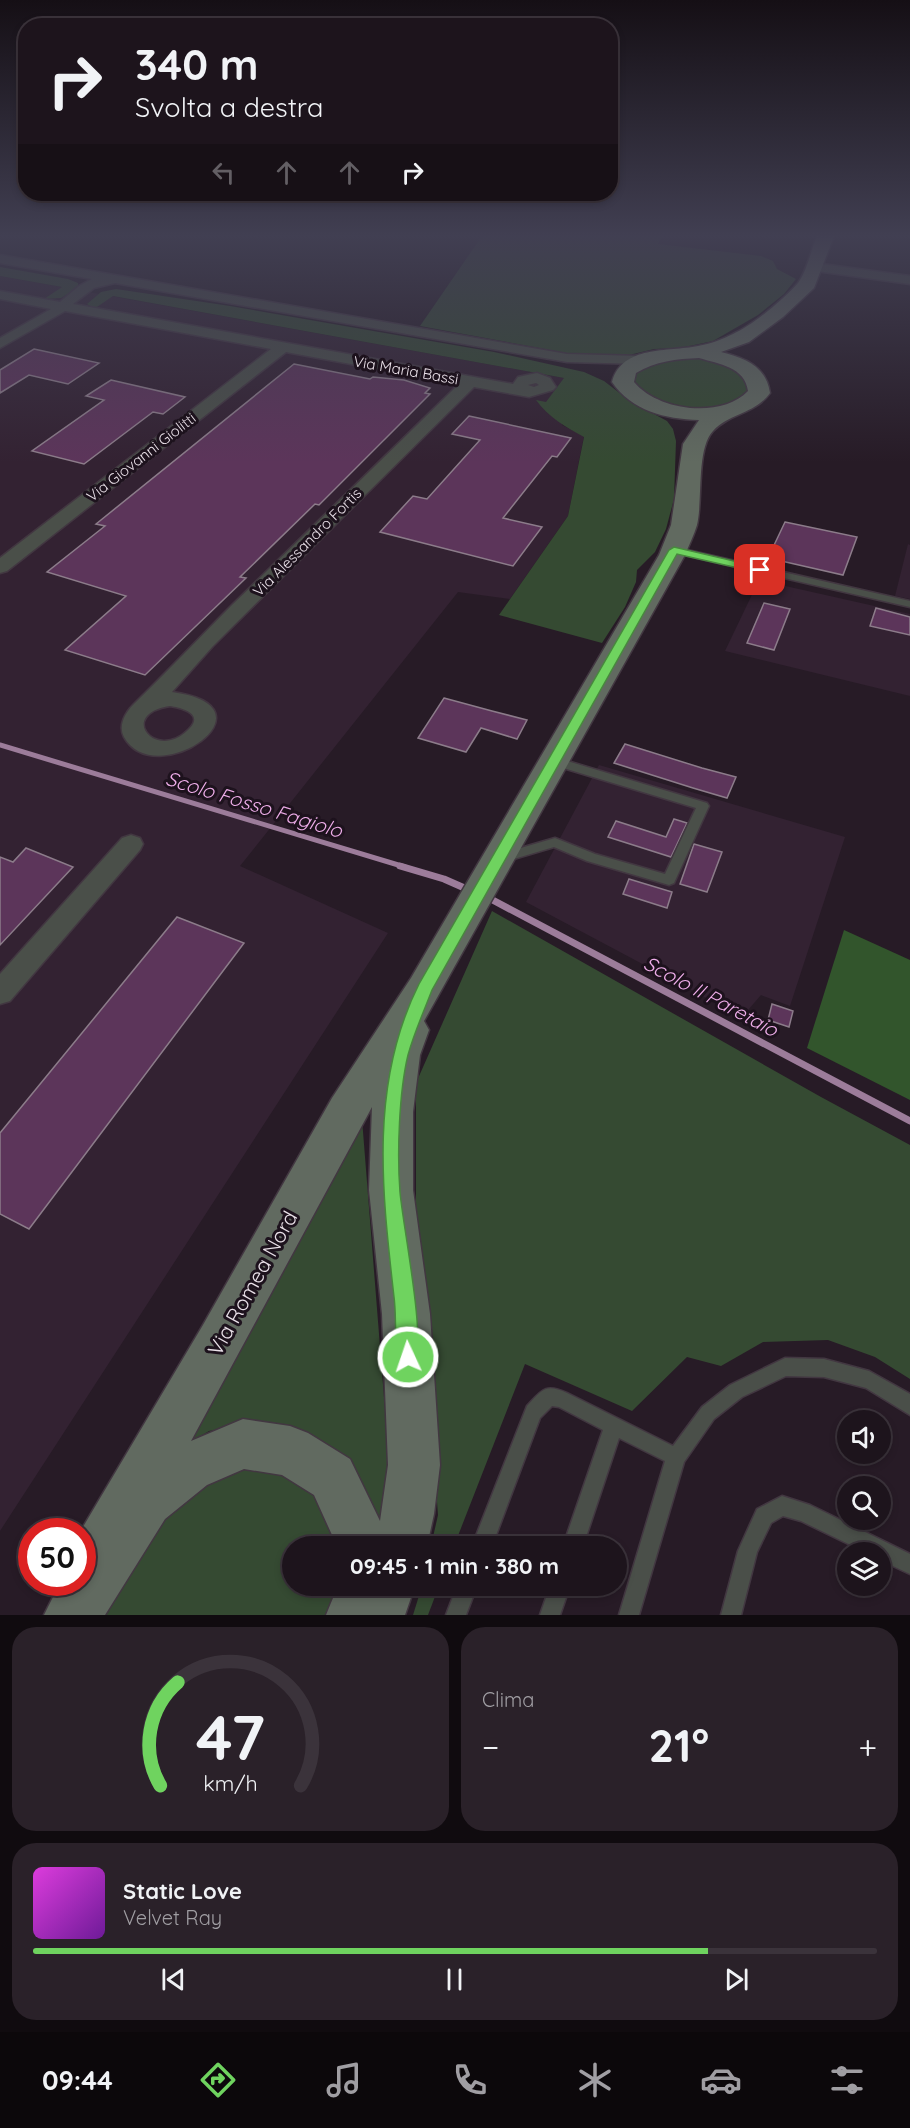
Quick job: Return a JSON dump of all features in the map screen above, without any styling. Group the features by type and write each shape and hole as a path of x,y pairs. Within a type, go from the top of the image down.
{"main road":[{"path":"742,338 741,351 759,382 759,393 747,405 724,412 696,414 662,408 636,397 623,382 626,370 642,360 664,353 700,352 742,338 778,311"},
{"path":"700,352 732,361 751,371"},
{"path":"662,408 684,428 694,444 704,427 724,412"},
{"name":"Via Romea Nord","path":"96,1555 220,1342 347,1111 424,989 674,550 684,525 694,444"},
{"name":"Via Romea Nord","path":"402,1536 408,1514 414,1465 406,1314 391,1190 392,1112 400,1055 424,989"},
{"path":"72,1615 103,1572 147,1501 189,1467 243,1444 290,1451 332,1476 359,1536"},
{"name":"Via Romea Nord","path":"62,1615 73,1596"},
{"path":"354,1615 360,1596"},
{"path":"377,1615 384,1596"}],"street":[{"path":"0,344 54,311"},
{"name":"Via Maria Bassi","path":"92,311 529,392"},
{"path":"289,311 567,358 642,360"},
{"name":"Via Giovanni Giolitti","path":"0,567 283,347"},
{"path":"567,358 623,382"},
{"name":"Via Alessandro Fortis","path":"147,706 206,642 471,381"},
{"path":"0,993 131,844"}],"lane":[{"path":"674,550 910,604"},
{"path":"492,868 555,842 591,858 669,880 703,806 554,761"},
{"path":"629,1615 676,1457 708,1413 736,1391 785,1367 824,1368 869,1380 898,1396 910,1406"},
{"path":"486,1536 532,1412 549,1396 561,1398 676,1457"},
{"path":"576,1536 614,1425"},
{"path":"731,1615 748,1551 764,1516 782,1506 803,1512 910,1564"},
{"path":"456,1615 463,1596"},
{"path":"550,1615 557,1596"}],"shaded area":[{"path":"0,311 196,311 564,378 562,425 584,436 568,516 510,599 458,592 240,866 388,933 0,1531"},
{"path":"908,544 910,545 910,599 895,596"},
{"path":"759,580 910,614 910,696 725,651"},
{"path":"599,765 845,837 790,1006 761,995 742,1017 526,902"}],"green space":[{"path":"198,311 261,311 494,352 584,372 604,381 630,401 667,421 673,429 676,441 674,499 666,529 655,552 637,570 636,582 625,607 602,643 499,615 568,516 584,437 552,417 536,400 546,402 564,378"},
{"path":"430,311 762,311 713,341 606,358 577,355 420,326"},
{"path":"699,357 718,361 745,375 749,393 727,406 691,408 656,400 636,386 636,376 640,369 648,364 669,359"},
{"path":"492,911 910,1145 910,1379 875,1357 828,1340 763,1342 721,1366 687,1357 632,1411 525,1364 458,1536 433,1536 438,1515 416,1211 416,1083"},
{"path":"844,930 910,960 910,1100 807,1048"},
{"path":"362,1119 390,1473 381,1536 374,1536 366,1499 339,1461 300,1429 258,1423 209,1431 174,1453"},
{"path":"234,1462 289,1468 327,1505 337,1536 282,1536 282,1596 340,1596 339,1606 334,1615 104,1615 160,1512"},
{"path":"419,1596 435,1596 428,1615 413,1615"}],"building":[{"path":"34,349 99,363 68,384 29,375 0,393 0,370"},
{"path":"294,364 370,379 373,377 404,380 430,388 425,393 430,394 319,505 315,504 240,577 246,578 145,675 65,650 126,596 47,572 105,526 96,524"},
{"path":"111,380 185,397 163,414 153,412 84,464 32,451 104,400 86,396"},
{"path":"469,416 571,438 557,457 552,456 503,518 542,527 513,566 380,532 413,496 427,499 480,440 452,434"},
{"path":"785,522 857,537 843,575 768,558"},
{"path":"764,603 790,609 774,650 747,643"},
{"path":"876,608 910,617 910,635 870,626"},
{"path":"444,698 527,720 517,739 481,728 466,752 418,738"},
{"path":"625,744 736,777 727,798 693,788 614,763"},
{"path":"674,819 687,823 671,857 608,837 616,821 666,837"},
{"path":"694,844 722,852 707,892 680,884"},
{"path":"26,848 73,867 0,945 0,857 13,862"},
{"path":"629,879 672,892 667,908 623,894"},
{"path":"177,917 244,943 29,1229 0,1214 0,1133"},
{"path":"772,1004 793,1011 789,1027 768,1020"}],"waterway":[{"name":"Scolo Fosso Fagiolo","path":"0,745 405,867"},
{"name":"Scolo Fosso Fagiolo","path":"400,866 444,879 469,890"},
{"name":"Scolo Il Paretaio","path":"487,897 910,1121"}],"route":[{"path":"408,1357 406,1314 391,1190 392,1112 400,1055 424,989 674,550 760,570"}]}
